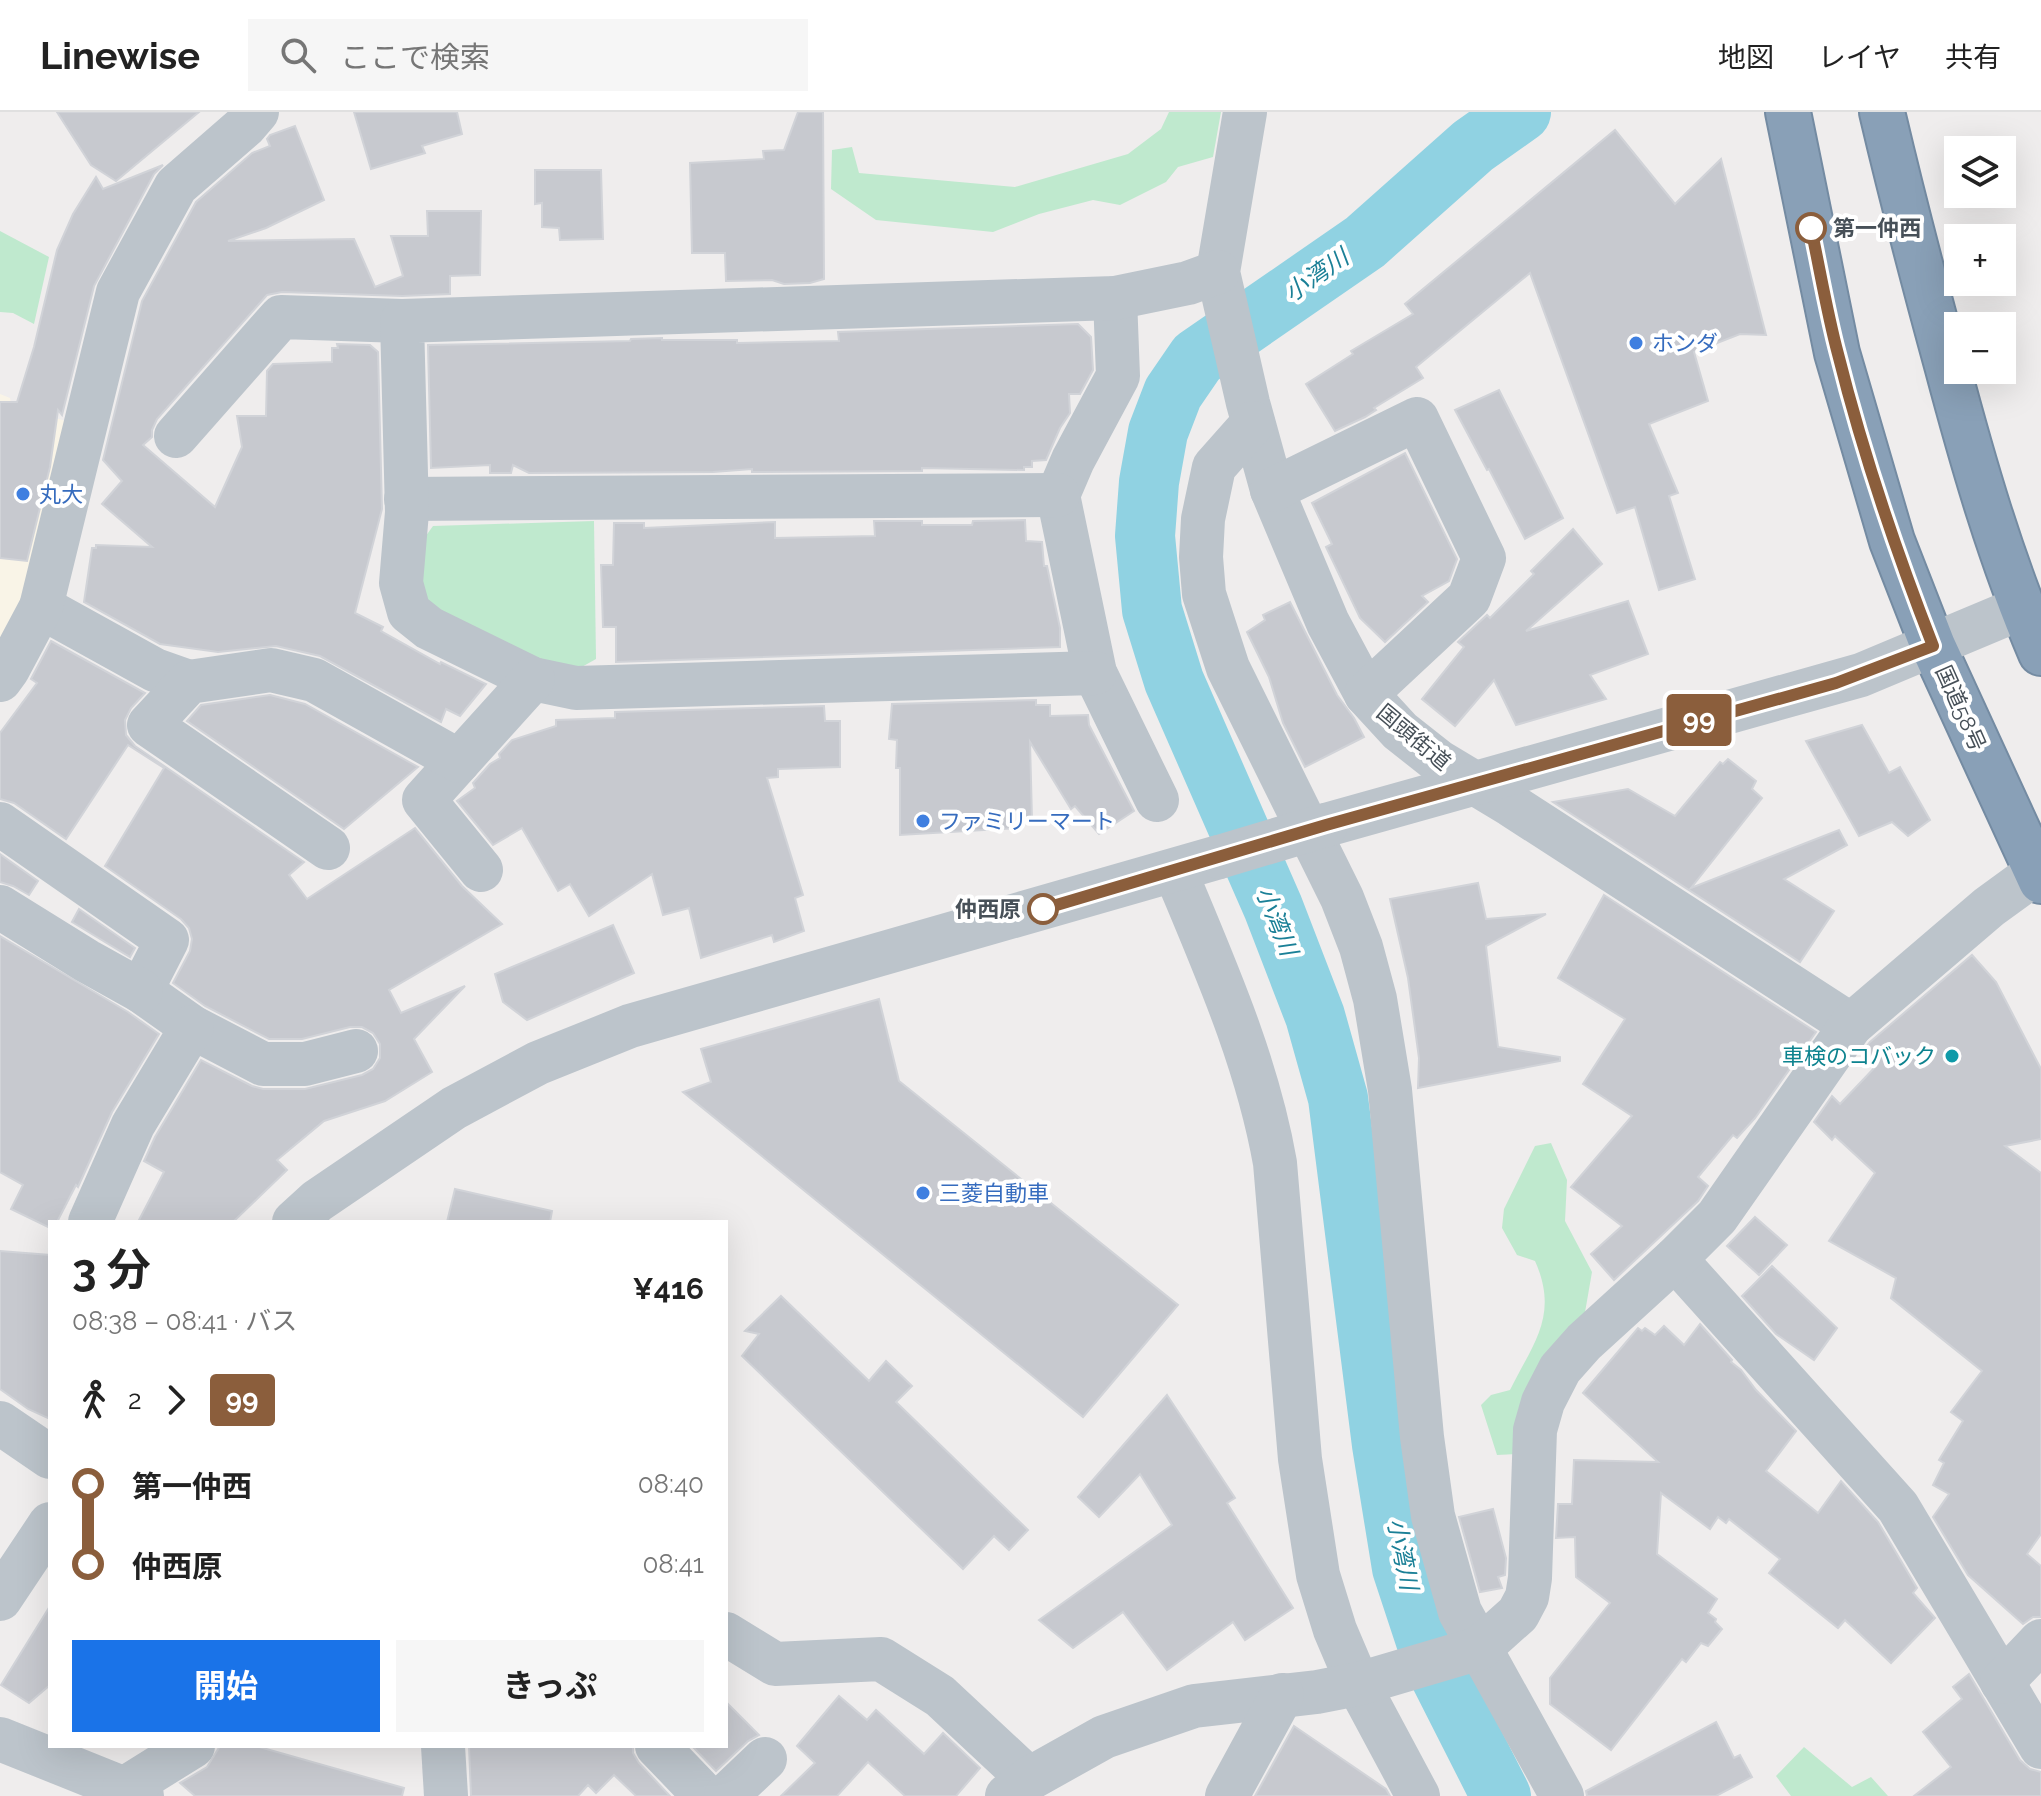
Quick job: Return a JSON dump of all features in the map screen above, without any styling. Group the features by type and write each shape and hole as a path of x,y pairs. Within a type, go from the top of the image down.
{"highway":[{"name":"国道58号","path":"1788,112 1837,353 1892,541 1933,646 2039,877"},
{"path":"1882,112 1906,214 1975,469 2021,608 2041,653"}],"street":[{"path":"0,680 41,607 118,292 176,186 257,112"},
{"path":"176,436 281,317 402,321 1115,298 1188,283 1221,284 1245,112"},
{"name":"国頭街道","path":"1221,284 1250,413 1272,490 1328,623 1366,694 1400,731 1438,761 1851,1025"},
{"path":"1115,298 1118,376 1058,495 1095,673 1157,800"},
{"path":"402,321 406,499 401,583 409,612 429,628 533,679 576,688 1095,673"},
{"path":"1250,413 1214,467 1203,519 1201,557 1204,594 1228,668 1342,898 1361,947 1375,999 1390,1090 1422,1437 1433,1516 1460,1612 1562,1796"},
{"path":"1272,490 1417,419 1484,558 1469,598 1366,694"},
{"path":"406,499 1058,495"},
{"path":"41,607 155,670 189,682 271,670 314,680 459,761"},
{"path":"316,1215 454,1108 538,1063 630,1026 1326,825 1836,683 2021,608"},
{"path":"481,870 424,800 533,679"},
{"path":"189,682 149,725 328,848"},
{"path":"0,824 167,940 141,991"},
{"path":"1175,871 1250,1058 1267,1118 1275,1163 1300,1459 1318,1575 1335,1630 1358,1684 1418,1796"},
{"path":"728,1635 775,1664 881,1659 940,1696 1018,1787 1104,1737 1194,1706 1358,1684 1480,1648 1518,1614 1527,1597 1535,1430 1543,1402 1560,1369 1584,1342 1717,1217 1851,1025 1989,907 2039,877"},
{"path":"0,907 141,991 192,1027 263,1064 305,1064 356,1051"},
{"path":"91,1220 133,1125 192,1027"},
{"path":"1675,1259 1898,1507 2041,1747"},
{"path":"0,1423 48,1456"},
{"path":"0,1599 48,1527"},
{"path":"2002,1682 2041,1641"},
{"path":"1227,1796 1282,1695"},
{"path":"0,1739 133,1792 190,1748"},
{"path":"443,1748 446,1796"},
{"path":"659,1748 705,1796"},
{"path":"726,1796 765,1759"}],"shaded area":[{"name":"丸大","path":"0,394 10,398 11,404 75,424 0,669"}],"green space":[{"path":"1169,112 1221,112 1213,157 1178,167 1166,182 1120,205 1093,200 1039,214 993,232 876,220 831,189 832,150 852,147 859,173 1015,187 1128,154 1161,129"},
{"path":"0,231 49,257 34,324 13,313 0,312"},
{"path":"594,521 596,659 571,673 433,610 419,592 420,544 433,526"},
{"path":"1551,1143 1567,1180 1565,1221 1592,1272 1584,1318 1546,1359 1518,1410 1517,1454 1497,1455 1481,1405 1491,1395 1510,1390 1535,1342 1544,1313 1545,1297 1535,1261 1517,1255 1502,1228 1504,1209 1535,1146"},
{"path":"1804,1747 1852,1787 1871,1777 1888,1796 1791,1796 1776,1776"}],"building":[{"path":"57,112 199,112 116,181 91,165"},
{"path":"354,112 457,112 462,134 422,146 425,153 371,169"},
{"path":"798,112 823,112 824,279 784,284 772,280 726,281 725,253 692,253 690,163 764,159 763,151 784,150"},
{"path":"295,126 324,200 266,228 228,241 354,239 375,287 403,276 391,236 428,236 427,211 481,211 480,275 450,276 450,294 402,296 282,292 267,295 157,419 152,437 143,445 215,507 242,447 237,416 266,416 267,371 273,364 332,362 332,348 338,348 337,344 370,345 378,352 382,509 355,613 383,627 381,631 440,664 486,684 460,716 446,709 441,722 320,656 276,646 218,652 160,644 84,602 92,548 96,545 152,547 102,504 122,481 103,460 142,301 196,202 252,153 270,146 267,139 270,135"},
{"path":"1615,130 1675,204 1721,159 1766,335 1740,334 1694,352 1708,401 1649,424 1678,493 1669,496 1695,579 1659,590 1635,507 1617,513 1530,273 1416,367 1423,378 1374,408 1376,410 1365,417 1335,431 1306,384 1353,354 1351,351 1413,314 1405,304"},
{"path":"163,165 154,174 94,286 62,415 58,410 50,467 27,561 0,558 0,402 17,402 34,347 57,250 73,214 96,177 103,189"},
{"path":"535,170 601,170 603,239 560,240 559,228 542,227 542,203 535,204"},
{"path":"1078,324 1091,337 1093,370 1080,394 1069,394 1070,413 1046,460 1032,461 1032,467 1024,467 1024,470 922,468 922,471 752,472 752,469 529,473 513,465 511,473 490,473 490,465 431,468 428,345 662,338 737,340 737,343 839,341 838,332"},
{"path":"1499,390 1563,518 1525,539 1455,410"},
{"path":"1405,453 1457,559 1449,581 1422,596 1428,602 1385,642 1360,618 1326,547 1332,544 1312,503"},
{"path":"1025,520 1026,541 1042,542 1044,566 1047,566 1060,628 1060,647 616,662 616,627 603,627 601,565 613,565 614,523 644,523 644,528 775,522 775,538 875,536 874,521 972,525 973,521"},
{"path":"1573,529 1602,564 1526,631 1628,601 1648,654 1590,675 1606,699 1516,725 1494,680 1455,726 1422,699 1464,647 1458,642 1487,615 1490,618"},
{"path":"1290,602 1337,695 1364,737 1305,767 1283,723 1269,677 1247,632 1265,620 1263,615"},
{"path":"51,641 145,693 125,720 126,735 135,746 304,862 289,875 307,899 415,828 462,886 502,924 389,990 401,1013 465,986 414,1039 432,1072 385,1101 324,1121 277,1160 287,1170 235,1220 139,1220 164,1172 144,1161 201,1060 252,1086 305,1089 362,1075 373,1069 380,1058 380,1044 373,1033 362,1027 302,1039 269,1039 205,1006 173,983 190,951 192,939 189,928 181,919 105,866 164,768 128,745 66,839 14,803 0,799 0,733 37,683 31,679"},
{"path":"270,695 305,704 418,767 344,829 187,721 201,705"},
{"path":"1036,700 1036,705 1050,705 1050,716 1088,715 1089,725 1134,811 1099,834 1075,806 1071,809 1030,742 1032,819 1021,819 1020,828 900,835 897,740 889,739 892,704"},
{"path":"824,706 825,721 840,721 840,767 778,769 778,777 767,778 803,895 795,898 804,931 774,942 772,935 701,958 689,908 663,915 652,874 589,916 570,884 558,891 522,828 493,845 457,801 475,788 473,783 500,758 499,754 512,740 556,726 556,720 615,718 615,712"},
{"path":"1862,725 1889,773 1900,767 1930,820 1908,836 1892,822 1859,836 1806,741"},
{"path":"1728,759 1756,781 1752,789 1762,798 1691,888 1839,830 1847,845 1784,879 1834,911 1800,962 1553,802 1628,789 1675,816 1720,762 1723,764"},
{"path":"0,854 38,881 29,895 0,882"},
{"path":"1478,883 1486,919 1546,914 1486,946 1498,1047 1560,1057 1560,1061 1418,1088 1419,1058 1408,978 1390,899"},
{"path":"1604,895 1816,1032 1755,1118 1737,1138 1733,1135 1698,1177 1708,1186 1698,1201 1614,1280 1591,1254 1622,1226 1571,1187 1632,1116 1583,1084 1625,1019 1558,978"},
{"path":"79,909 135,948 130,957 72,922"},
{"path":"613,925 634,973 527,1020 503,1002 495,974"},
{"path":"0,936 128,1012 159,1034 112,1112 78,1187 76,1185 58,1220 48,1220 48,1227 11,1209 23,1185 0,1172"},
{"path":"1972,955 1996,982 2041,1069 2041,1139 2005,1146 2041,1173 2041,1534 2027,1554 2041,1566 2041,1617 2033,1617 2023,1624 1968,1575 1933,1517 1949,1494 1933,1485 1944,1463 1939,1460 1963,1421 1951,1412 1982,1371 1891,1298 1896,1278 1829,1241 1875,1173 1835,1136 1832,1140 1814,1122 1832,1096 1840,1104 1878,1064 1863,1051 1870,1042"},
{"name":"三菱自動車","path":"879,999 899,1081 1178,1305 1083,1417 683,1092 711,1082 701,1049"},
{"path":"455,1189 552,1211 550,1220 447,1220"},
{"path":"1755,1217 1787,1245 1759,1275 1727,1246"},
{"path":"0,1251 48,1255 48,1418 28,1409 0,1389"},
{"path":"1772,1266 1837,1328 1814,1360 1776,1334 1742,1296"},
{"path":"781,1296 869,1381 886,1361 912,1386 896,1402 1028,1530 1009,1550 994,1536 963,1569 742,1356 759,1334 745,1331"},
{"path":"1700,1324 1796,1431 1766,1471 1818,1513 1841,1481 1878,1522 1917,1588 1913,1593 1935,1618 1891,1663 1845,1620 1838,1628 1769,1573 1780,1559 1729,1519 1726,1523 1718,1517 1710,1529 1661,1493 1657,1554 1717,1599 1708,1613 1722,1629 1708,1646 1701,1643 1686,1662 1682,1659 1611,1750 1550,1704 1550,1678 1610,1603 1576,1577 1575,1537 1556,1538 1558,1504 1572,1504 1574,1460 1658,1462 1583,1393 1638,1328 1642,1331 1645,1328 1655,1335 1664,1326 1684,1345"},
{"path":"1167,1395 1235,1498 1227,1503 1293,1608 1245,1640 1233,1622 1167,1670 1123,1612 1073,1648 1039,1620 1172,1525 1140,1474 1099,1517 1078,1497"},
{"path":"1493,1509 1506,1558 1505,1575 1498,1577 1502,1588 1480,1592 1459,1517"},
{"path":"48,1609 48,1687 29,1703 1,1685"},
{"path":"1969,1674 2020,1760 2030,1769 2041,1772 2041,1796 1914,1796 1951,1767 1923,1732 1962,1699 1953,1687"},
{"path":"839,1696 867,1720 876,1710 924,1754 943,1733 980,1768 956,1796 905,1796 868,1762 837,1796 781,1796 815,1763 797,1746"},
{"path":"728,1704 759,1735 748,1741 716,1771 694,1748 728,1748"},
{"path":"1716,1722 1734,1758 1740,1755 1752,1777 1716,1796 1587,1796 1586,1791"},
{"path":"1294,1726 1386,1789 1390,1796 1255,1796"},
{"path":"219,1748 263,1748 404,1788 402,1796 195,1796 180,1783 207,1767"},
{"path":"469,1748 633,1748 639,1763 670,1796 636,1796 614,1775 596,1793 588,1785 578,1796 471,1796"}],"waterway":[{"name":"小湾川","path":"1501,1796 1433,1662 1402,1568 1382,1445 1338,1098 1315,1016 1273,907 1174,681 1152,610 1145,536 1149,482 1158,432 1173,393 1197,358 1365,242 1473,146 1521,112"}],"bus line":[{"name":"99","path":"1043,909 1326,825 1836,683 1933,646 1892,541 1837,353 1811,228"}],"place":[{"name":"第一仲西","path":"1811,228"},
{"name":"ホンダ","path":"1636,343"},
{"name":"丸大","path":"23,494"},
{"name":"ファミリーマート","path":"923,821"},
{"name":"仲西原","path":"1043,909"},
{"name":"車検のコバック","path":"1952,1056"},
{"name":"三菱自動車","path":"923,1193"}]}
